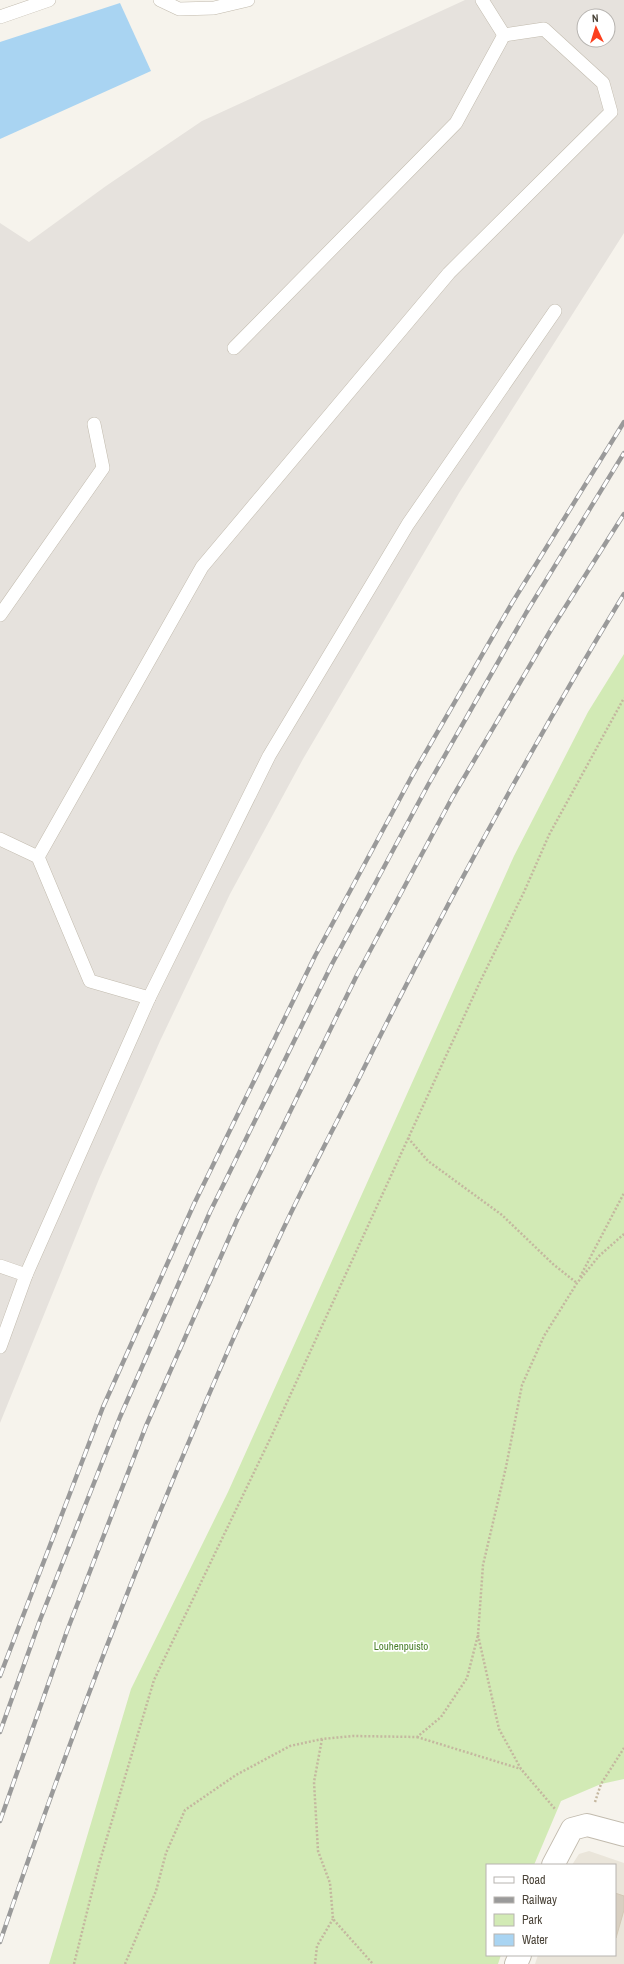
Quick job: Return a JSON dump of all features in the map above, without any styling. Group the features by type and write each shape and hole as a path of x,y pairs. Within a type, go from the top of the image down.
{"street":[{"path":"554,1864 579,1827 619,1833"}],"lane":[{"path":"0,17 49,0"},
{"path":"160,0 179,9 214,8 248,0"},
{"path":"482,0 504,35"},
{"path":"38,857 202,567 449,273 611,112 604,83 544,29 504,35"},
{"path":"234,348 456,123 504,35"},
{"path":"0,1347 26,1275 149,998 269,756 408,524 555,311"},
{"path":"0,615 103,468 94,424"},
{"path":"0,839 38,857 90,981 149,998"},
{"path":"0,1266 26,1275"}],"path":[{"path":"74,1964 99,1864 154,1680 258,1465 408,1138 524,892 549,835 624,698"},
{"path":"408,1138 428,1161 502,1215 554,1265 577,1283"},
{"path":"417,1737 441,1717 467,1678 478,1634 483,1565 506,1467 522,1385 544,1336 577,1283 624,1193"},
{"path":"577,1283 599,1256 624,1234"},
{"path":"478,1634 499,1729 521,1769 579,1827 601,1784 624,1748"},
{"path":"125,1964 156,1891 166,1853 185,1810 236,1774 290,1746 322,1739 353,1736 417,1737 521,1769"},
{"path":"315,1964 317,1946 333,1918 330,1884 318,1851 317,1844 314,1782 322,1739"},
{"path":"333,1918 372,1964"}],"shaded area":[{"path":"465,0 624,0 624,233 459,493 303,759 230,894 160,1041 99,1179 0,1423 0,223 29,242 106,186 202,121"},
{"path":"589,1851 624,1863 624,1964 535,1964 538,1956 616,1956 616,1864 573,1864 579,1854"}],"green space":[{"name":"Louhenpuisto","path":"624,654 624,1779 601,1784 561,1801 534,1864 486,1864 486,1956 501,1956 498,1964 49,1964 131,1689 228,1492 514,856 588,712"}],"water":[{"path":"120,3 151,71 0,139 0,42"}],"building":[{"path":"616,1893 624,1896 624,1910 616,1938"}],"railway":[{"path":"0,1676 103,1407 194,1204 315,956 412,776 512,603 624,422"},
{"path":"0,1732 40,1620 120,1417 210,1212 332,964 428,785 526,613 624,453"},
{"path":"0,1821 67,1631 146,1426 237,1220 357,975 452,798 552,628 624,514"},
{"path":"0,1942 63,1764 130,1587 201,1412 296,1201 418,961 484,837 588,654 624,594"}]}
